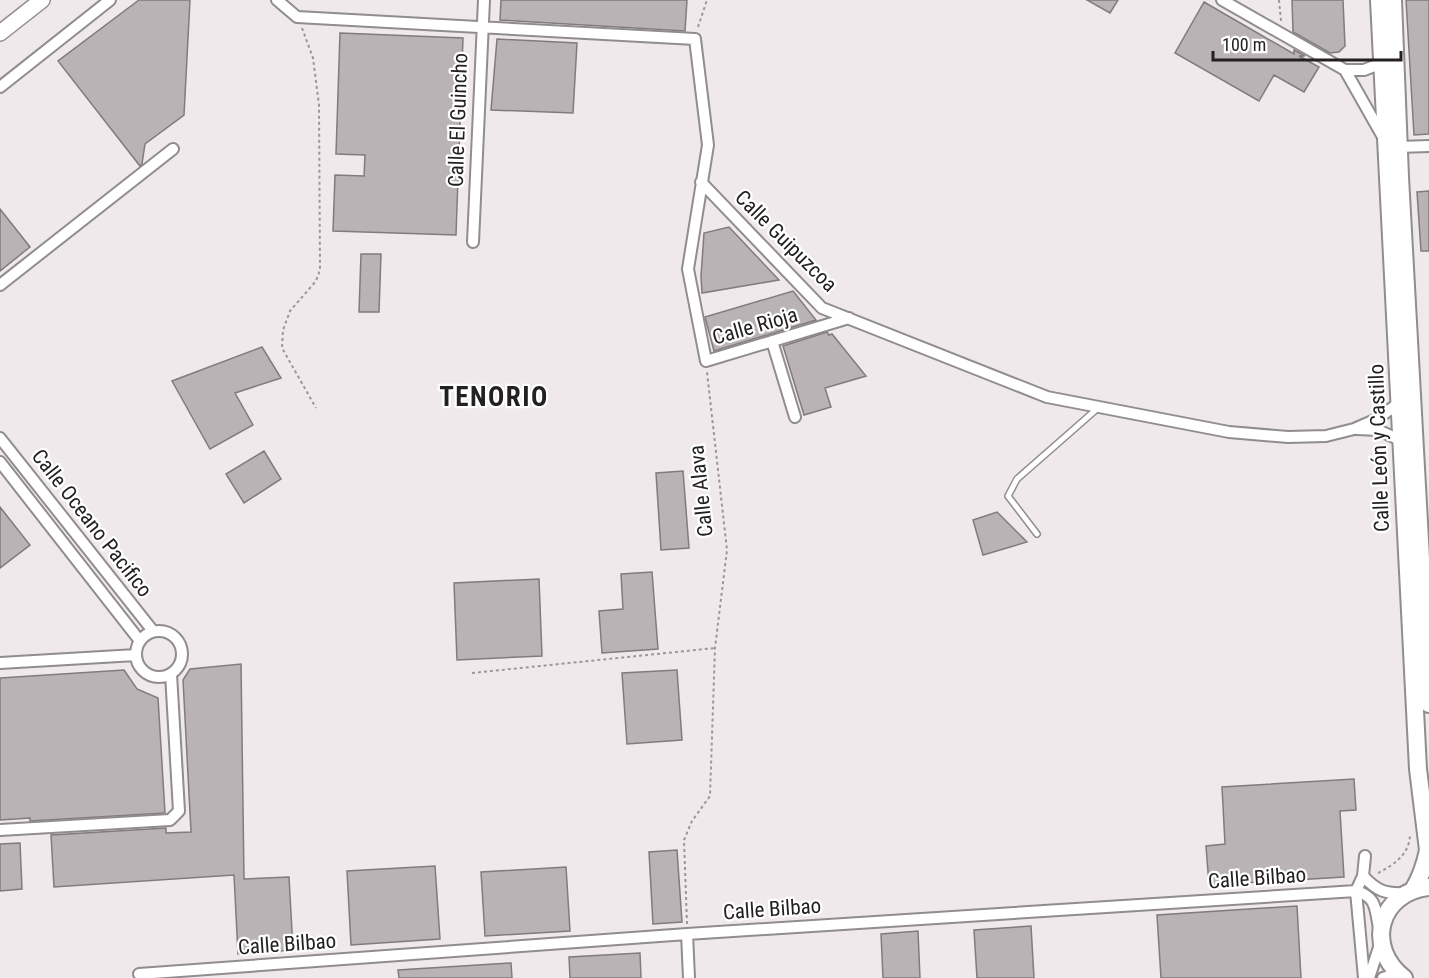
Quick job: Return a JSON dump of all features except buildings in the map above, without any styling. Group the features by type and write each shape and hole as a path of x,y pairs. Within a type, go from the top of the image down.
{"main road":[{"path":"0,33 42,0"},
{"name":"Calle León y Castillo","path":"1379,0 1382,63 1392,144 1424,510 1429,704"},
{"name":"Calle León y Castillo","path":"1381,936 1388,910 1416,890 1426,863 1428,850 1418,769 1400,440 1392,144 1393,0"},
{"path":"1381,936 1383,954 1395,976"}],"street":[{"path":"0,87 110,0"},
{"path":"277,0 297,17 695,39 708,145 687,268 706,361"},
{"name":"Calle El Guincho","path":"473,242 484,0"},
{"path":"1222,0 1345,70 1364,70 1382,63"},
{"path":"1345,70 1392,144 1429,146"},
{"path":"1359,94 1364,70"},
{"path":"0,285 173,149"},
{"name":"Calle Guipuzcoa","path":"700,182 822,308 1047,397 1228,432 1288,437 1326,436 1353,429"},
{"name":"Calle Rioja","path":"706,361 849,318"},
{"path":"772,341 795,417"},
{"path":"1353,429 1377,419 1400,403"},
{"path":"1353,429 1378,430 1400,440"},
{"name":"Calle Oceano Pacifico","path":"0,438 153,631"},
{"name":"Calle Oceano Pacifico","path":"0,462 140,641"},
{"path":"161,630 170,633 181,645 183,653 181,661 171,674 162,677 152,676 144,671 136,655 140,641 145,634 153,631 161,630"},
{"path":"0,663 136,655"},
{"path":"0,830 170,820 179,811 171,674"},
{"path":"1364,978 1356,891 1363,876 1365,855"},
{"path":"1363,876 1376,889"},
{"name":"Calle Bilbao","path":"139,975 687,934 1376,889 1392,894 1416,890"},
{"path":"1356,891 1368,894 1374,903 1381,936 1369,978"},
{"path":"687,934 689,978"}],"lane":[{"path":"1037,534 1008,496 1017,479 1099,408"}],"path":[{"path":"1279,0 1281,34"},
{"path":"695,39 706,1"},
{"path":"297,17 314,58 319,105 320,270 316,281 290,311 283,330 282,348 316,408"},
{"name":"Calle Alava","path":"687,934 684,840 692,821 711,796 715,648 727,550 706,361"},
{"path":"472,673 715,648"}],"district":[{"name":"TENORIO","path":"494,397"}]}
